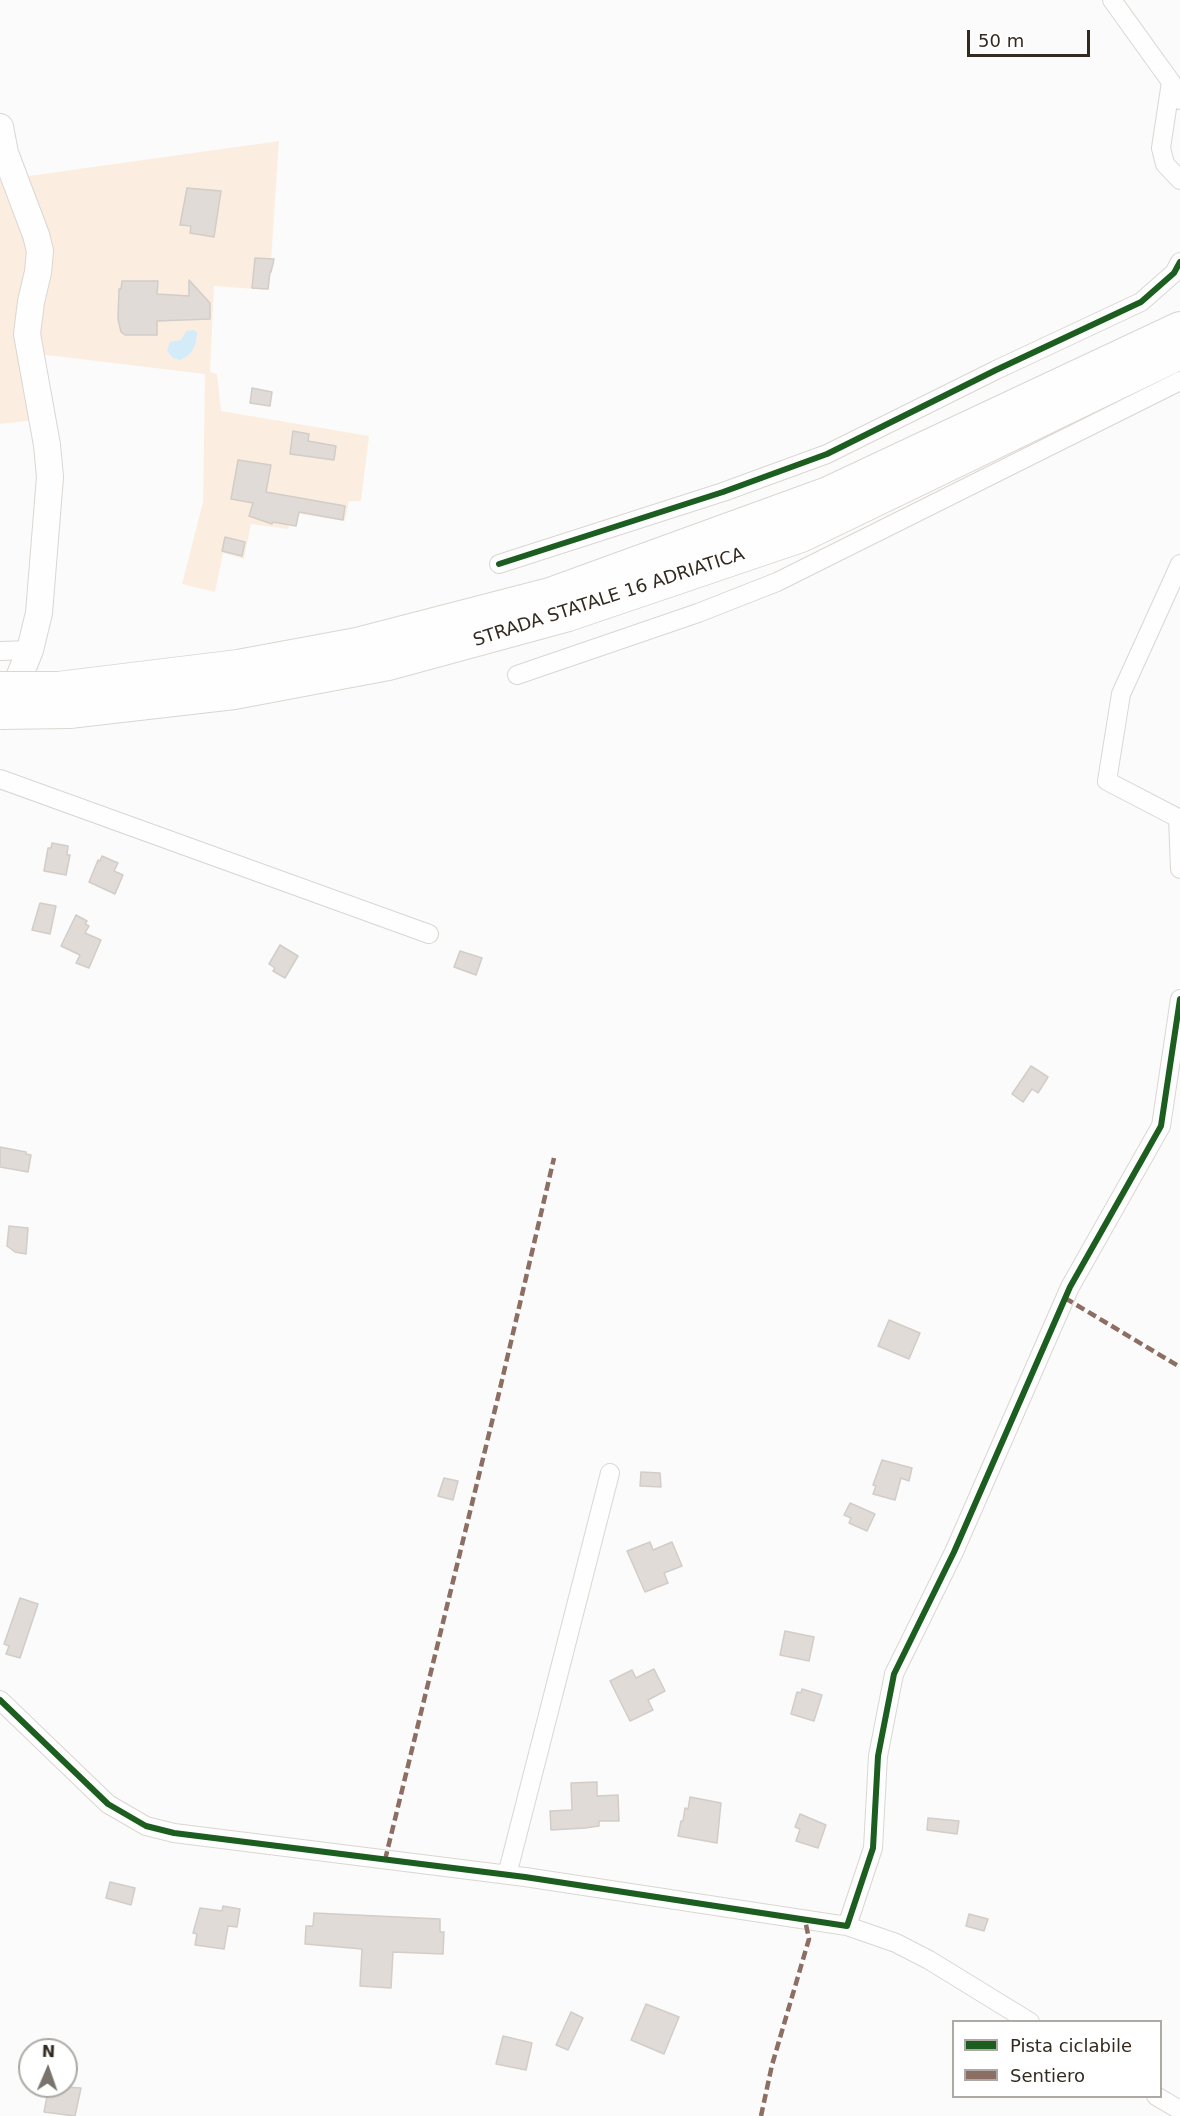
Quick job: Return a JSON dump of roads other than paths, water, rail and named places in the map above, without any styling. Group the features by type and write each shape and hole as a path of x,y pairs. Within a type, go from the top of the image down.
{"highway":[{"path":"1127,353 1161,325 1180,303"},
{"name":"STRADA STATALE 16 ADRIATICA","path":"0,713 346,646 550,594 828,493 1180,328"},
{"name":"STRADA STATALE 16 ADRIATICA","path":"0,688 63,700 234,693 388,664 568,615 801,536 1180,353"}],"street":[{"path":"1112,0 1171,82 1180,100"},
{"path":"1171,82 1161,148 1166,164 1180,180"},
{"path":"0,127 5,153 40,250 27,334 47,445 50,477 39,613 30,651 0,724"},
{"path":"499,564 723,492 827,454 1140,302 1174,273 1180,261"},
{"path":"517,675 698,613 777,582 1180,381"},
{"path":"1180,564 1121,694 1107,781 1178,818 1180,869"},
{"path":"0,651 30,651"},
{"path":"0,779 429,934"},
{"path":"847,1926 873,1848 878,1756 894,1674 954,1552 1070,1287 1161,1126 1180,999"},
{"path":"507,1875 610,1473"},
{"path":"0,1700 108,1804 146,1826 185,1834 507,1875 847,1926 896,1943 929,1960 1027,2020"},
{"path":"1158,2098 1180,2110"}],"water":[{"path":"186,331 197,332 197,337 191,353 180,360 173,358 167,351 170,342 181,340"}]}
